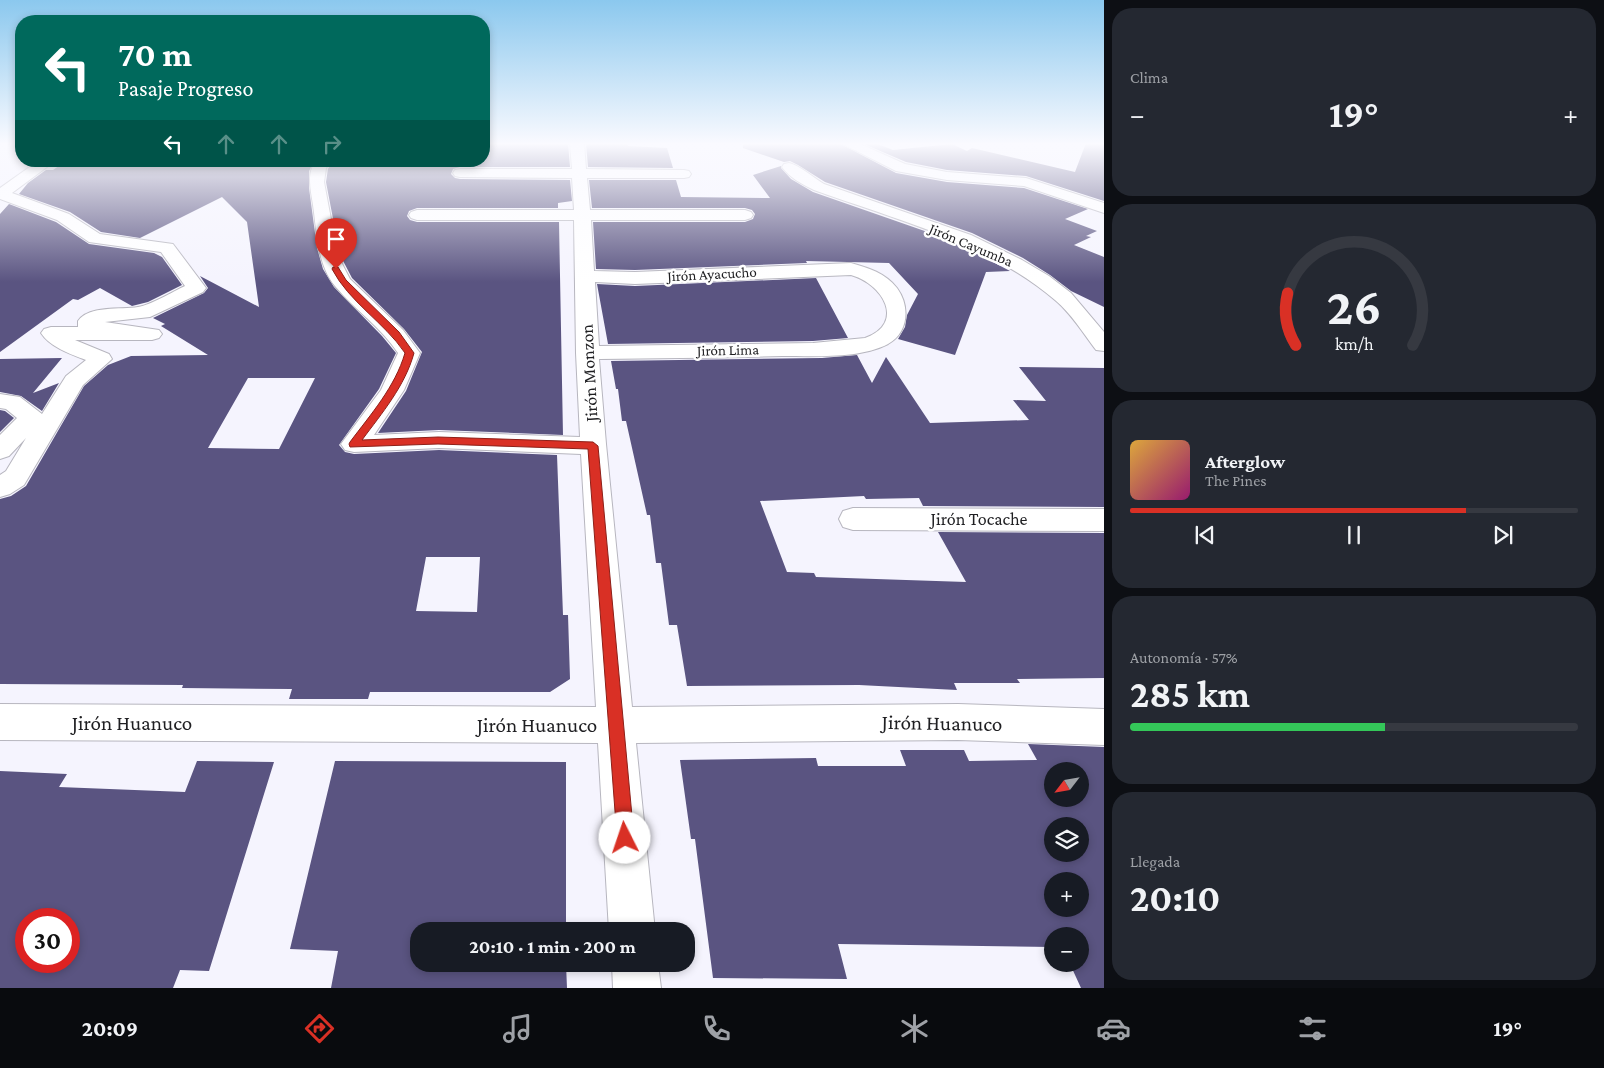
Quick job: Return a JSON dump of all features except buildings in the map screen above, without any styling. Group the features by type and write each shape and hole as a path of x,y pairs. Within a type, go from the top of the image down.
{"street":[{"path":"0,486 14,478 74,382 101,359 72,347 51,333 152,334 88,326 88,321 110,314 143,313 196,288 167,248 95,238 63,217 1,194 8,189"},
{"path":"318,189 329,256 342,282 396,334 409,353 404,372 382,407 354,444 438,440 593,446"},
{"name":"Jirón Monzon","path":"581,189 586,276 587,352 593,446 617,725 631,922"},
{"name":"Jirón Cayumba","path":"825,189 965,239 1016,264 1042,280 1064,297 1104,345"},
{"path":"1047,189 1104,208"},
{"path":"417,215 745,215"},
{"name":"Jirón Ayacucho","path":"586,276 636,278 838,268 862,271 878,279 894,299 896,308 894,325 890,332 870,344"},
{"name":"Jirón Lima","path":"587,352 818,349 870,344"},
{"path":"0,401 12,402 32,418 0,450"},
{"name":"Jirón Tocache","path":"853,519 1104,520"},
{"name":"Jirón Huanuco","path":"0,722 617,725 958,722 1104,727"},
{"path":"636,972 637,988"}],"route":[{"path":"336,269 342,282 396,334 409,353 404,372 382,407 354,444 438,440 593,446 616,706 625,838"}]}
